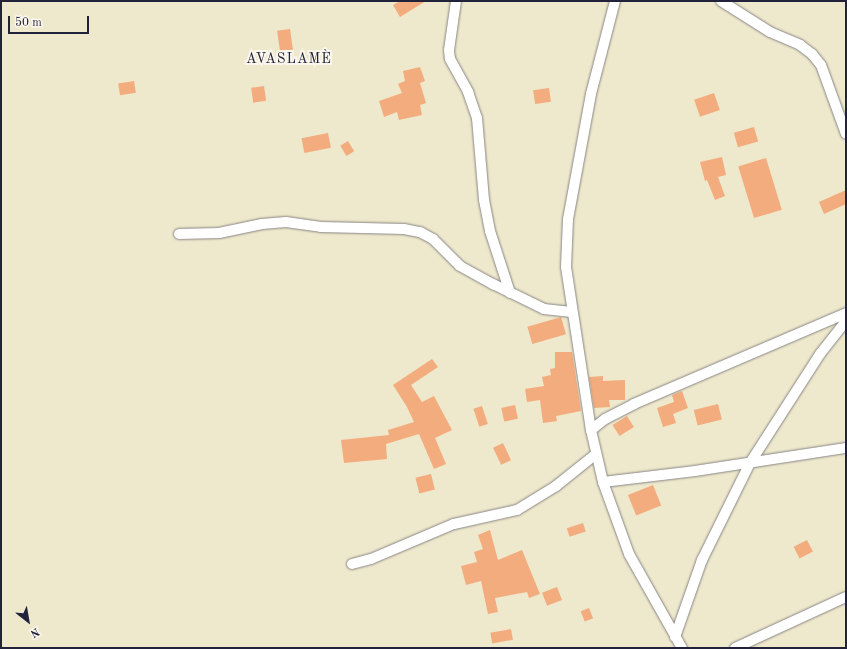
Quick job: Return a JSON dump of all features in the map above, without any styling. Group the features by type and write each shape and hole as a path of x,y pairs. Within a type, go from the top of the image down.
{"street":[{"path":"456,1 449,50 450,59 468,92 477,118 484,200 490,231 510,293"},
{"path":"615,1 591,94 568,219 566,268 591,430 603,482 629,554 682,648"},
{"path":"721,1 770,32 800,45 812,54 821,65 846,134"},
{"path":"179,234 219,233 262,224 286,222 321,227 404,229 420,232 433,239 460,266 510,293 544,309 572,312"},
{"path":"591,430 604,419 634,404 846,313"},
{"path":"675,637 702,560 750,463 820,354 846,321"},
{"path":"603,482 750,463 846,448"},
{"path":"352,564 371,559 454,524 517,510 556,486 596,454"},
{"path":"735,648 846,597"}],"building":[{"path":"400,1 426,1 400,17 393,5"},
{"path":"290,29 293,50 280,52 277,31"},
{"path":"420,67 425,81 420,83 426,103 420,105 422,115 399,120 397,112 384,117 379,101 402,93 398,84 405,81 403,71"},
{"path":"134,81 136,93 120,95 118,84"},
{"path":"264,86 266,101 253,103 251,88"},
{"path":"549,88 551,102 535,104 533,90"},
{"path":"714,93 720,110 700,117 694,100"},
{"path":"754,127 758,141 738,147 734,133"},
{"path":"328,133 331,148 304,153 301,138"},
{"path":"348,141 354,151 346,156 340,146"},
{"path":"722,157 726,175 718,177 725,196 715,200 707,180 705,181 700,162"},
{"path":"766,158 782,210 754,218 738,166"},
{"path":"846,190 846,204 824,214 819,202"},
{"path":"561,317 566,334 532,344 527,327"},
{"path":"555,352 572,352 581,411 556,416 557,421 543,423 540,400 527,402 525,389 544,386 542,377 551,375 550,369 555,368"},
{"path":"432,359 438,367 411,385 422,402 434,396 452,430 435,438 446,464 434,469 419,434 386,444 387,459 344,463 341,440 389,435 388,430 414,422 407,407 393,385"},
{"path":"603,376 603,381 625,380 625,400 609,400 610,407 594,408 589,377"},
{"path":"682,391 688,408 673,414 676,423 663,427 657,408 674,402 672,395"},
{"path":"718,404 722,420 698,426 694,410"},
{"path":"515,405 518,419 504,422 501,408"},
{"path":"482,406 488,424 479,427 473,409"},
{"path":"627,416 634,427 619,436 613,425"},
{"path":"503,443 511,460 501,465 493,448"},
{"path":"431,474 435,490 419,493 415,478"},
{"path":"653,485 661,505 636,516 628,495"},
{"path":"583,523 586,532 570,537 567,528"},
{"path":"490,530 498,560 522,550 540,594 529,598 527,592 495,598 498,612 488,614 481,581 466,585 461,566 477,562 474,552 483,549 478,535"},
{"path":"807,540 813,552 800,558 794,547"},
{"path":"557,587 562,600 547,606 542,593"},
{"path":"589,608 593,618 585,622 581,611"},
{"path":"511,629 513,640 492,643 490,633"}],"district":[{"name":"AVASLAMÈ","path":"289,59"}]}
